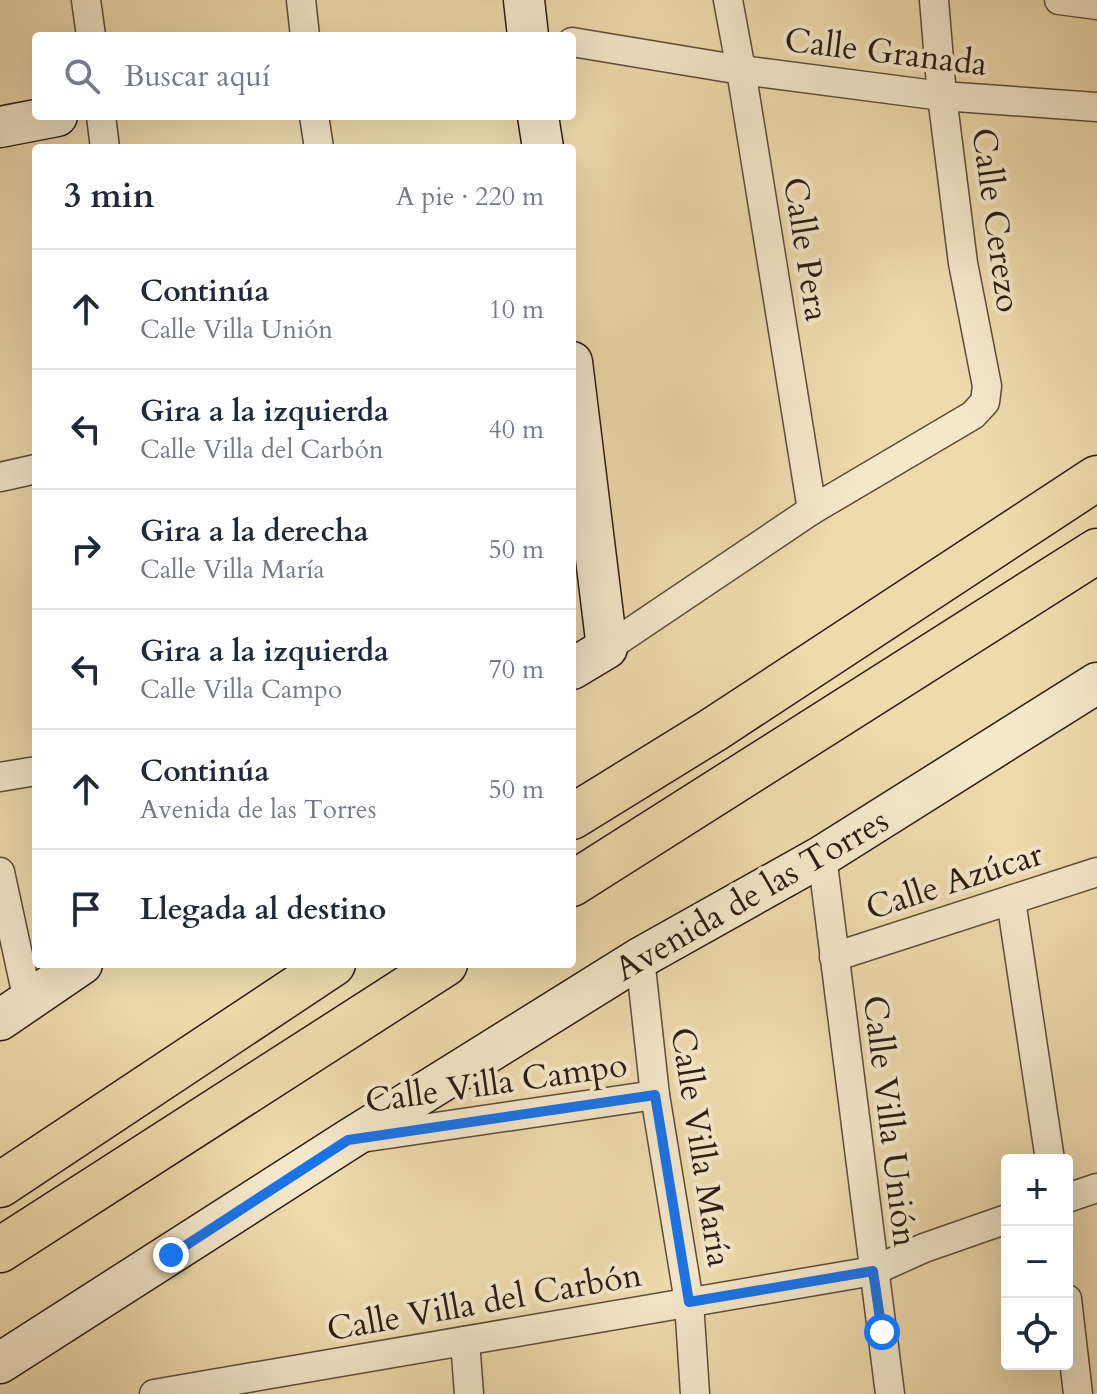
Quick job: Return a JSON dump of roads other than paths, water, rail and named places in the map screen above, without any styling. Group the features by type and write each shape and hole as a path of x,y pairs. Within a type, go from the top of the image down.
{"highway":[{"path":"576,815 713,730 1097,478"},
{"path":"576,881 1097,551"},
{"path":"0,1185 327,968"},
{"path":"0,1250 439,968"}],"street":[{"path":"86,0 90,32"},
{"path":"301,0 305,32"},
{"path":"524,0 528,32"},
{"name":"Calle Pera","path":"728,0 812,510"},
{"name":"Calle Cerezo","path":"812,510 973,415 985,402 987,386 963,263 942,96 934,0"},
{"path":"1059,0 1097,5"},
{"name":"Calle Granada","path":"576,43 741,70 942,96 1097,107"},
{"path":"0,127 36,120"},
{"path":"102,120 104,144"},
{"path":"315,120 318,144"},
{"path":"539,120 542,144"},
{"path":"576,395 607,648"},
{"path":"0,477 32,470"},
{"path":"576,667 812,510"},
{"name":"Avenida de las Torres","path":"0,1363 640,958 822,856 1097,683"},
{"path":"0,777 32,772"},
{"name":"Calle Villa Unión","path":"822,856 890,1394"},
{"path":"0,872 14,1010 76,968"},
{"name":"Calle Azúcar","path":"834,957 1097,872"},
{"path":"1011,900 1049,1154"},
{"name":"Calle Villa María","path":"640,958 655,1095 689,1302 695,1394"},
{"name":"Calle Villa Campo","path":"348,1140 655,1095"},
{"path":"1073,1196 1097,1188"},
{"name":"Calle Villa del Carbón","path":"154,1394 246,1386 465,1341 873,1271 924,1248 1001,1221"},
{"path":"465,1341 469,1394"},
{"path":"1073,1351 1078,1394"}]}
